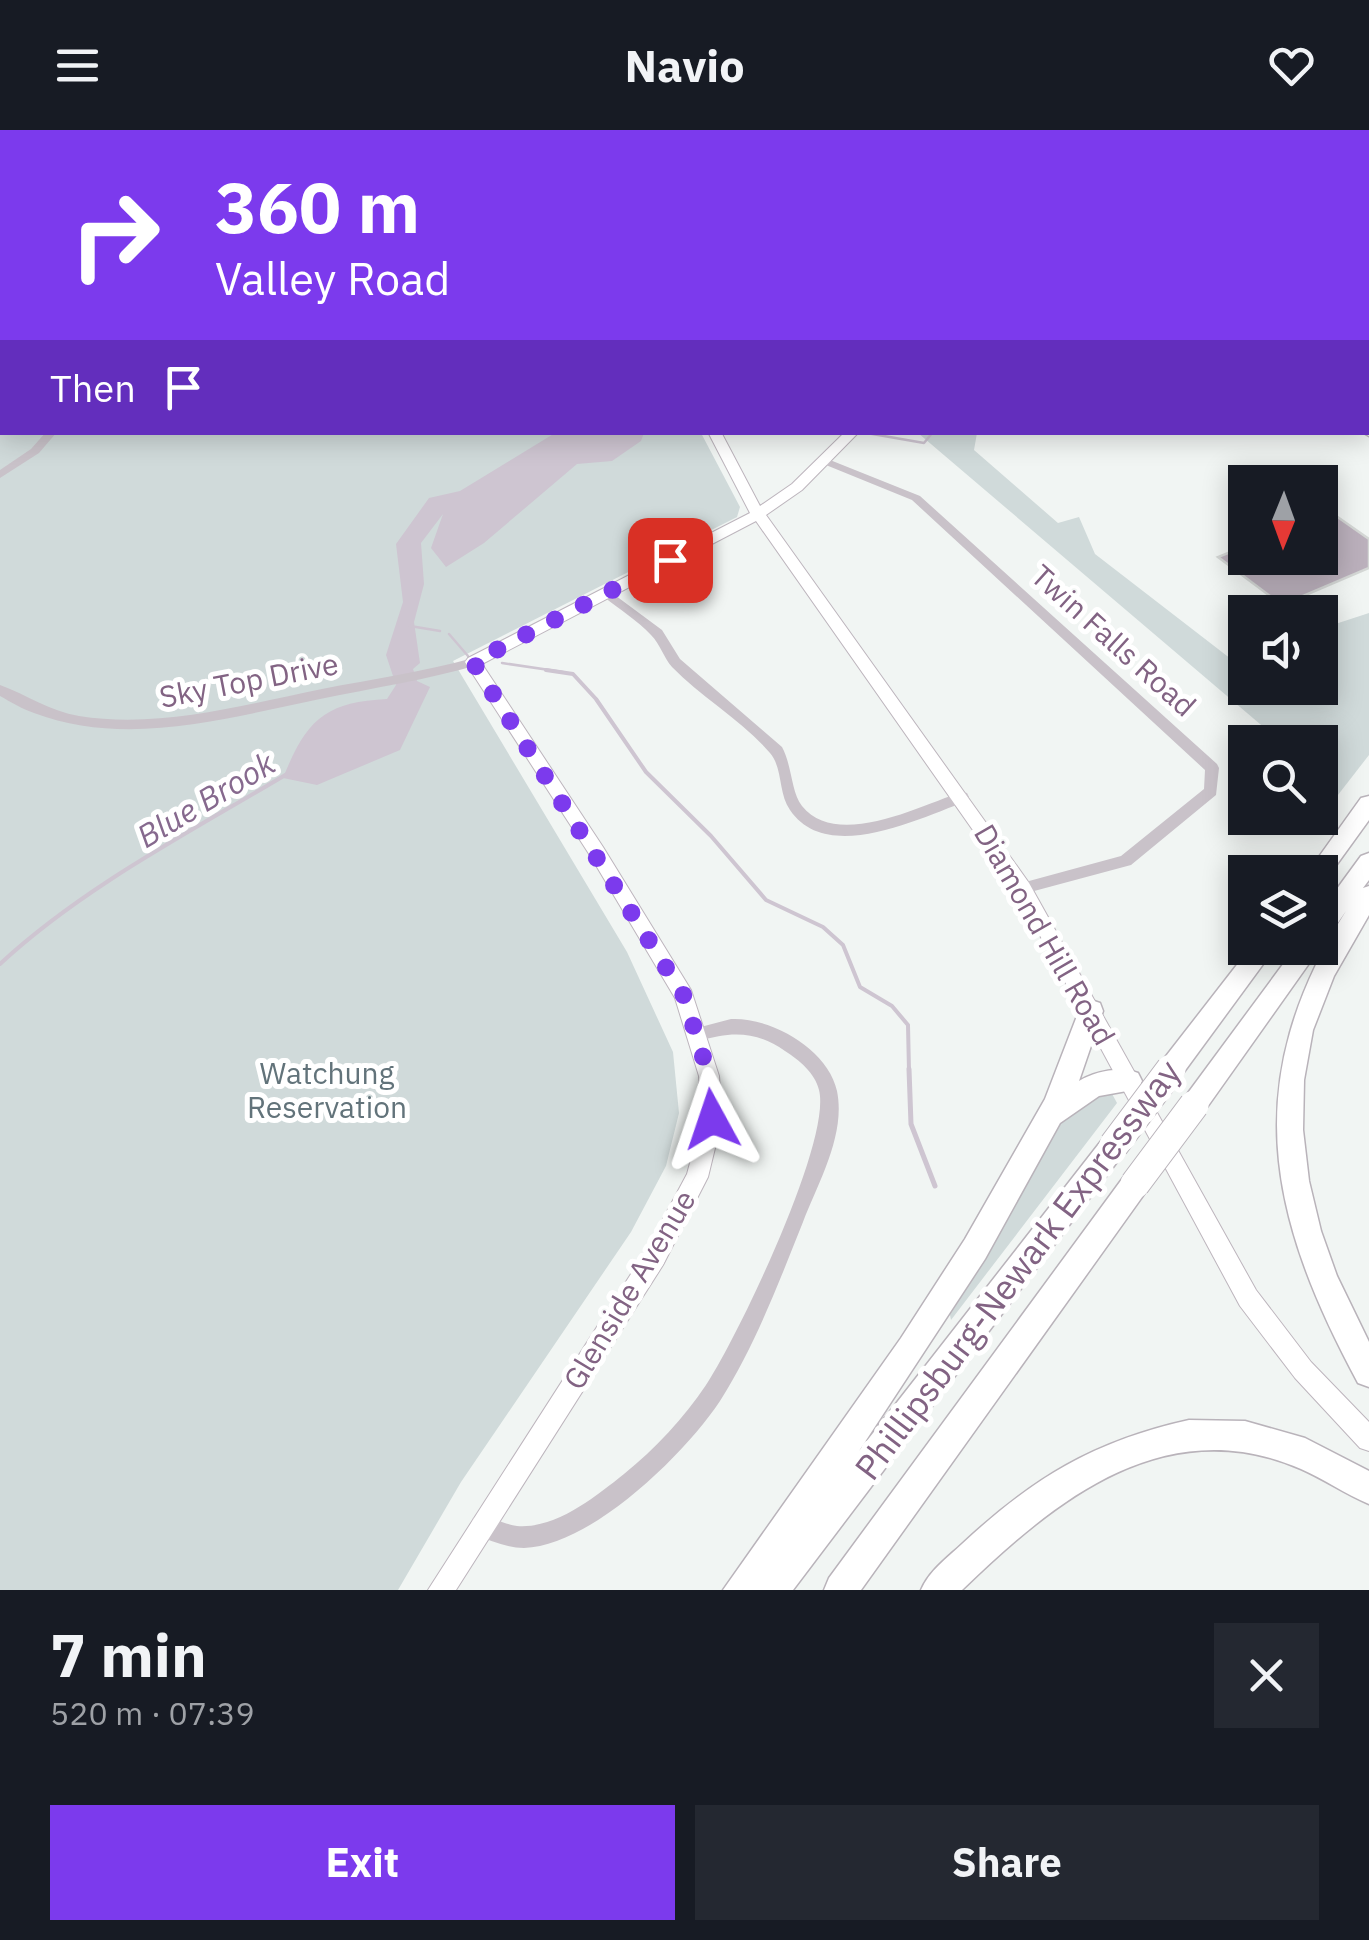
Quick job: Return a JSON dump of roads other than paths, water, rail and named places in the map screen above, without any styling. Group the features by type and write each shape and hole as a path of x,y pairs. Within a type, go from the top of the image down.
{"highway":[{"path":"1332,855 1369,804"},
{"path":"1338,905 1369,862"},
{"path":"1369,895 1318,982 1292,1077 1288,1124 1291,1162 1310,1243 1340,1320 1369,1372"},
{"name":"Phillipsburg-Newark Expressway","path":"772,1590 1250,965"},
{"name":"Phillipsburg-Newark Expressway","path":"840,1590 1296,965"},
{"path":"740,1590 909,1352 1049,1120 1079,1055 1091,1011"},
{"path":"1049,1120 1085,1089 1129,1081"},
{"path":"938,1590 1038,1500 1106,1455 1139,1443 1200,1436 1249,1441 1320,1462 1369,1488"}],"main road":[{"name":"Diamond Hill Road","path":"716,435 758,514 1023,888 1248,1298 1303,1370 1369,1438"},
{"path":"473,662 758,514 825,461 850,435"},
{"name":"Glenside Avenue","path":"441,1590 655,1256 697,1177 712,1119 709,1076 684,996 473,662"}],"street":[{"path":"0,475 35,451 49,435"},
{"name":"Twin Falls Road","path":"825,461 916,498 1212,768 1212,791 1126,860 1023,888"},
{"path":"608,594 657,633 675,662 777,750 786,768 791,799 810,821 839,830 860,829 962,797"},
{"name":"Sky Top Drive","path":"0,690 49,712 133,726 163,724 473,662"},
{"path":"481,1526 506,1536 559,1530 609,1498 663,1451 712,1394 777,1264 823,1145 829,1110 828,1084 818,1069 761,1030 732,1026 699,1034"}],"waterway":[{"path":"878,435 924,443 931,435"},
{"path":"410,626 440,631"},
{"path":"449,634 468,656"},
{"path":"502,663 563,672"},
{"path":"546,670 573,674 596,699 646,772 711,836 766,900 823,927 843,945 860,987 892,1006 908,1025 909,1071"},
{"name":"Blue Brook","path":"0,964 102,885 287,774"},
{"path":"909,1069 911,1124 935,1186"}],"park label":[{"name":"Watchung Reservation","path":"327,1091"}]}
